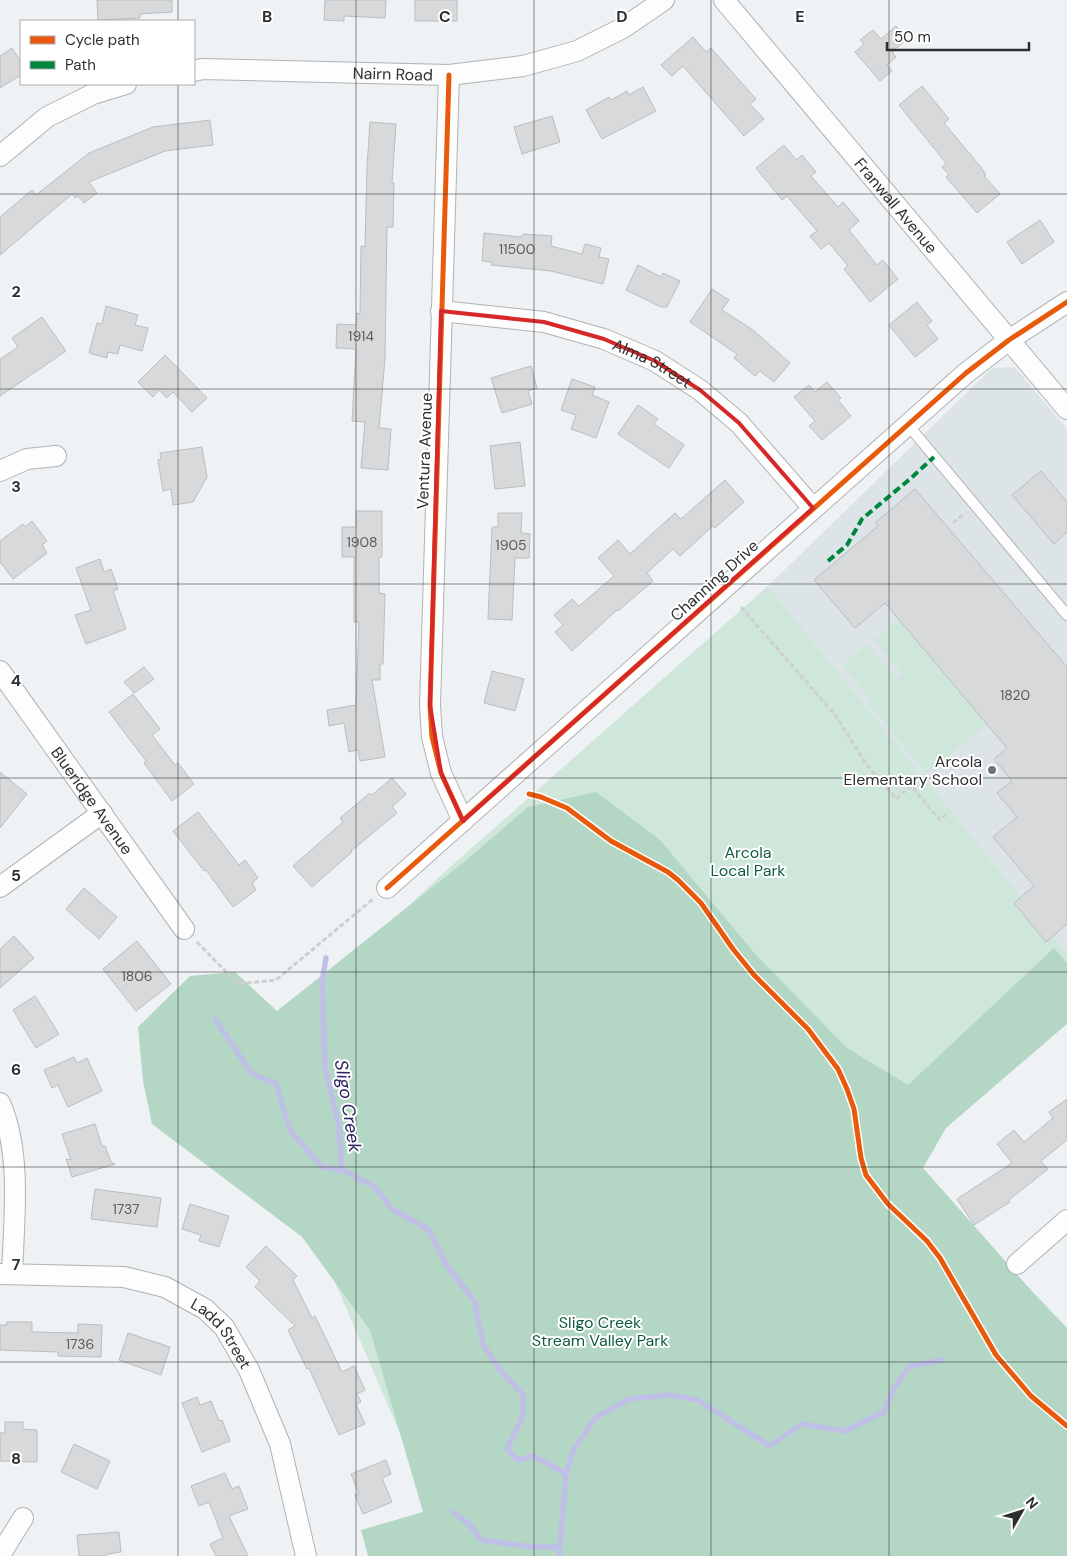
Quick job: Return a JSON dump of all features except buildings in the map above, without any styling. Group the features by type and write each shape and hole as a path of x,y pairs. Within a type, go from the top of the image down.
{"street":[{"name":"Nairn Road","path":"195,71 449,75 523,66 577,51 623,28 664,0"},
{"name":"Franwall Avenue","path":"724,0 1067,410"},
{"name":"Ventura Avenue","path":"449,75 430,705 432,737 441,773 463,821"},
{"path":"0,156 47,118 93,94 123,85"},
{"name":"Channing Drive","path":"387,888 966,373 1009,340 1067,302"},
{"name":"Alma Street","path":"441,311 544,322 604,339 655,361 700,390 739,423 814,508"},
{"path":"0,472 27,459 56,456"},
{"name":"Blueridge Avenue","path":"0,671 184,929"},
{"path":"0,887 102,813"},
{"path":"0,1103 5,1114 15,1172 6,1274"},
{"path":"1017,1264 1067,1220"},
{"name":"Ladd Street","path":"6,1274 124,1277 165,1287 204,1309 224,1327 249,1370 280,1444 306,1556"},
{"path":"0,1555 23,1518"}],"lane":[{"path":"908,425 1067,615"}],"path":[{"path":"953,523 964,514"},
{"path":"741,607 835,715 868,765 896,799 911,786 940,820 948,812"},
{"path":"184,929 238,984 276,980 387,888"}],"highlighted area":[{"path":"441,311 544,322 604,339 655,361 700,390 739,423 813,508 463,821 441,773 430,705"}],"shaded area":[{"name":"Arcola Elementary School","path":"1015,367 1067,429 1067,953 768,586 992,368"}],"green space":[{"name":"Sligo Creek Stream Valley Park","path":"768,586 1067,953 1067,994 893,1147 1067,1556 433,1510 312,1229 245,1060 439,877"},
{"path":"899,620 987,724 926,774 868,703 870,700 842,665 867,644 897,679 902,674 874,640"},
{"name":"Sligo Creek Stream Valley Park","path":"596,792 660,840 756,955 847,1048 908,1085 1054,948 1067,963 1067,1024 946,1128 923,1168 1067,1328 1067,1556 368,1556 361,1530 423,1512 370,1330 302,1237 152,1124 143,1081 138,1027 190,976 235,972 277,1011 464,862 528,807"}],"waterway":[{"name":"Sligo Creek","path":"326,958 322,982 325,1067 339,1127 342,1170 375,1187 392,1209 429,1230 445,1263 475,1302 483,1345 501,1371 523,1395 523,1416 507,1449 518,1460 534,1456 566,1474 559,1556"},
{"path":"215,1019 252,1074 276,1084 290,1130 322,1167 342,1170"},
{"path":"566,1474 573,1451 595,1418 629,1399 669,1395 698,1400 770,1446 801,1424 845,1431 884,1412 894,1388 910,1366 942,1360"},
{"path":"453,1512 470,1525 481,1540 532,1547 560,1547"}],"marked path":[{"path":"828,561 847,545 862,519 934,457"}],"cycle path":[{"path":"449,75 430,705 432,737 441,773 463,821"},
{"path":"387,888 966,373 1009,340 1067,302"},
{"path":"529,794 567,808 611,841 668,872 701,903 754,975 808,1029 838,1069 854,1109 861,1158 866,1175 888,1204 927,1241 940,1258 996,1355 1031,1396 1067,1426"}],"place":[{"name":"Arcola Elementary School","path":"992,770"}],"park label":[{"name":"Arcola Local Park","path":"748,861"}]}
